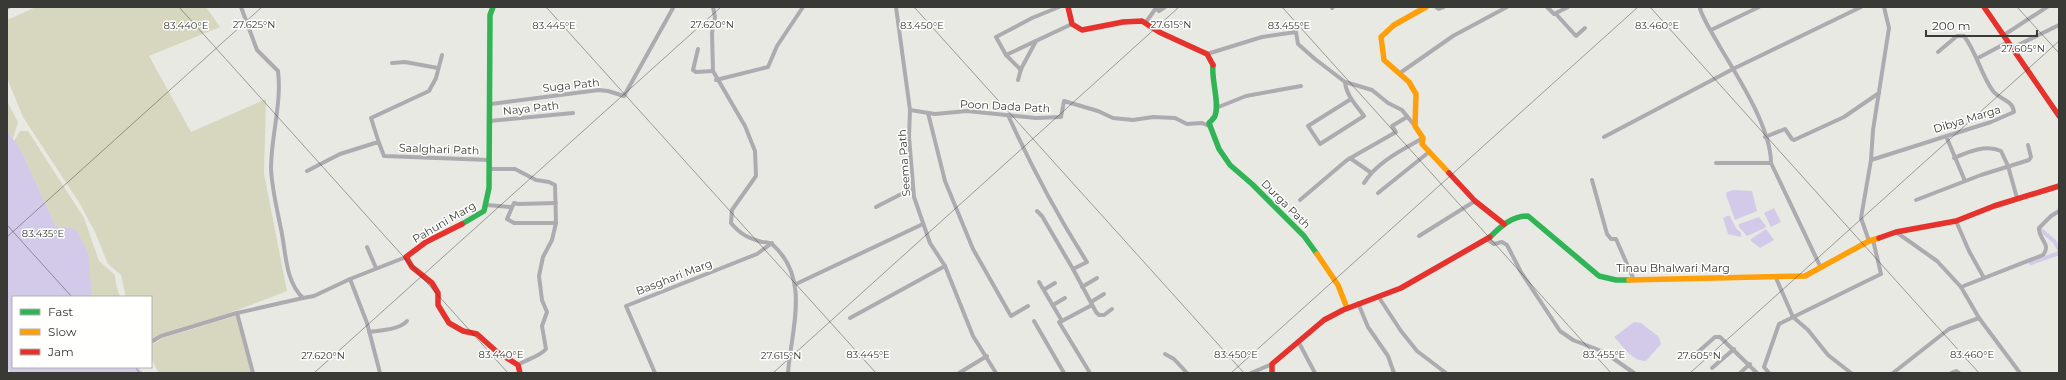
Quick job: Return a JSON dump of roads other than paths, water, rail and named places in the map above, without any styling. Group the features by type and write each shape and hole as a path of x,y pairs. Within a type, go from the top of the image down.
{"street":[{"path":"241,7 256,50 278,71 278,96 271,168 273,189 286,263 297,292 303,298"},
{"name":"Pahuni Marg","path":"493,7 490,15 489,78 491,104 489,160 491,169 487,205 480,214 425,242 406,257 412,267 432,283 438,293 438,305 448,323 463,331 477,334 497,352 518,365"},
{"path":"713,7 716,17 712,33 713,71 716,80 745,126 756,151 756,176 732,210 731,223 742,235 772,244 784,258 796,284 794,325 788,373"},
{"path":"716,80 768,67 777,46 803,7"},
{"name":"Seema Path","path":"896,7 910,110 909,137 913,188 923,224 930,242 945,266 973,336 987,356 996,373"},
{"path":"1020,70 1006,55 996,37 1032,18 1059,7"},
{"path":"1068,7 1072,24 1082,30 1123,22 1146,22 1159,32 1208,54 1213,65 1212,74 1216,108 1215,116 1209,123 1209,126"},
{"path":"1146,22 1156,8 1159,11 1165,7"},
{"path":"1415,126 1416,94 1400,73 1391,68 1384,60 1381,37 1394,25 1426,7"},
{"path":"1436,7 1439,9 1444,7"},
{"path":"1400,73 1446,40 1507,7"},
{"path":"1547,7 1552,13 1556,14 1576,36 1585,28"},
{"path":"1556,14 1568,7"},
{"path":"1702,7 1700,9 1704,21 1733,69 1758,115 1771,153 1771,163 1821,268"},
{"path":"1710,30 1759,7"},
{"path":"1604,137 1733,69 1861,7"},
{"path":"1760,373 1764,368 1779,324 1881,274 1871,240 1861,218 1871,160 1873,130 1889,28 1884,7"},
{"path":"1984,7 2059,116"},
{"path":"2004,35 2046,7"},
{"name":"Suga Path","path":"491,104 599,90 624,96 673,8"},
{"path":"1006,55 1072,24"},
{"path":"2012,48 2059,25"},
{"path":"1208,54 1262,37 1296,32 1298,44 1315,60 1345,82 1372,90 1388,103 1402,110 1423,138 1422,144 1429,152 1442,163 1475,201 1504,224"},
{"name":"Dibya Marga","path":"1871,160 1991,122 2014,112 2012,106 1995,94 1990,87 1978,58 1967,39 1961,35 1957,36 1938,52"},
{"path":"1018,80 1020,70 1036,41"},
{"path":"1978,58 2008,42"},
{"path":"698,49 693,70 696,72 713,71"},
{"path":"307,171 340,154 379,144 370,118 429,91 436,78 442,55"},
{"path":"392,63 405,62 438,68"},
{"path":"1345,82 1346,89 1351,99 1364,116 1320,144 1308,126 1351,99"},
{"path":"1216,108 1246,96 1301,86"},
{"path":"1766,137 1785,129 1794,140 1844,117 1879,93"},
{"name":"Poon Dada Path","path":"910,110 935,114 967,111 1036,118 1061,117 1064,101 1098,111 1113,118 1133,120 1154,117 1175,118 1187,124 1202,123 1209,126"},
{"name":"Naya Path","path":"490,121 573,113"},
{"path":"928,113 945,181 973,249 1011,316 1028,306"},
{"path":"1008,115 1033,170 1062,222 1087,262 1073,269"},
{"path":"1300,200 1350,158 1396,132 1392,126 1407,116"},
{"name":"Durga Path","path":"1209,126 1219,149 1230,166 1252,184 1304,236 1338,285 1347,308"},
{"path":"1946,136 1965,181"},
{"path":"1364,182 1370,172 1397,153 1423,138"},
{"name":"Saalghari Path","path":"379,144 384,156 489,160"},
{"path":"1916,200 1965,181 2029,160 2032,157 2028,145"},
{"path":"1954,158 1977,149 1997,149 2003,152 2017,198"},
{"path":"1378,193 1429,152"},
{"path":"1350,158 1370,172"},
{"path":"1716,163 1771,163"},
{"path":"491,169 515,169 536,180 555,185 556,223 552,240 543,257 539,276 542,300 547,312 542,326 546,349 538,355 527,359 518,365 520,373"},
{"path":"1592,180 1606,234 1610,239 1616,239 1634,280"},
{"name":"Tinau Bhalwari Marg","path":"1272,364 1324,320 1358,303 1401,288 1424,276 1487,239 1504,224 1519,216 1528,216 1599,276 1616,280 1776,278 1805,276 1871,240 1896,232 1956,220 2017,198 2059,186"},
{"path":"876,207 913,188"},
{"path":"1419,236 1475,201"},
{"path":"556,203 514,203 506,219 510,222 556,223"},
{"path":"487,205 512,207"},
{"path":"1037,211 1042,216 1099,315 1104,315 1112,309"},
{"path":"1961,287 2043,255 2046,251 2046,244 2039,233 2039,228 2051,216 2059,211"},
{"path":"1956,220 1969,251 1984,278"},
{"path":"796,284 923,224"},
{"path":"1896,232 1937,261 1961,287 1979,318 2020,373"},
{"path":"1487,239 1494,244 1502,242 1507,245 1525,279 1560,331 1567,337 1604,352 1634,373"},
{"name":"Basghari Marg","path":"655,373 626,306 757,254 772,244"},
{"path":"368,247 376,268"},
{"path":"152,341 161,336 237,312 314,296 350,279 406,257"},
{"path":"850,318 945,266"},
{"path":"1082,287 1097,278"},
{"path":"1776,278 1793,316 1808,330 1828,355 1850,373"},
{"path":"350,279 369,332 380,373"},
{"path":"1039,282 1045,289 1062,321"},
{"path":"1045,289 1055,282"},
{"path":"1090,373 1059,322 1092,304 1104,294"},
{"path":"1378,296 1401,331 1417,351 1446,373"},
{"path":"1053,305 1065,298"},
{"path":"1358,303 1368,327 1388,356 1394,373"},
{"path":"237,312 253,373"},
{"path":"1893,373 1949,329 1979,318"},
{"path":"369,332 400,326 407,321"},
{"path":"1034,321 1064,373"},
{"path":"1698,352 1718,336 1750,364 1757,373"},
{"path":"1298,342 1314,373"},
{"path":"1712,368 1734,349"},
{"path":"1165,354 1174,359 1187,373"},
{"path":"959,373 987,356"},
{"path":"1251,373 1272,364 1272,373"},
{"path":"1740,373 1750,364"},
{"path":"1764,368 1770,373"},
{"path":"1951,373 1956,371 1959,373"}],"waterway":[{"path":"2041,230 2054,241 2059,249"},
{"path":"2031,263 2059,253"}]}
